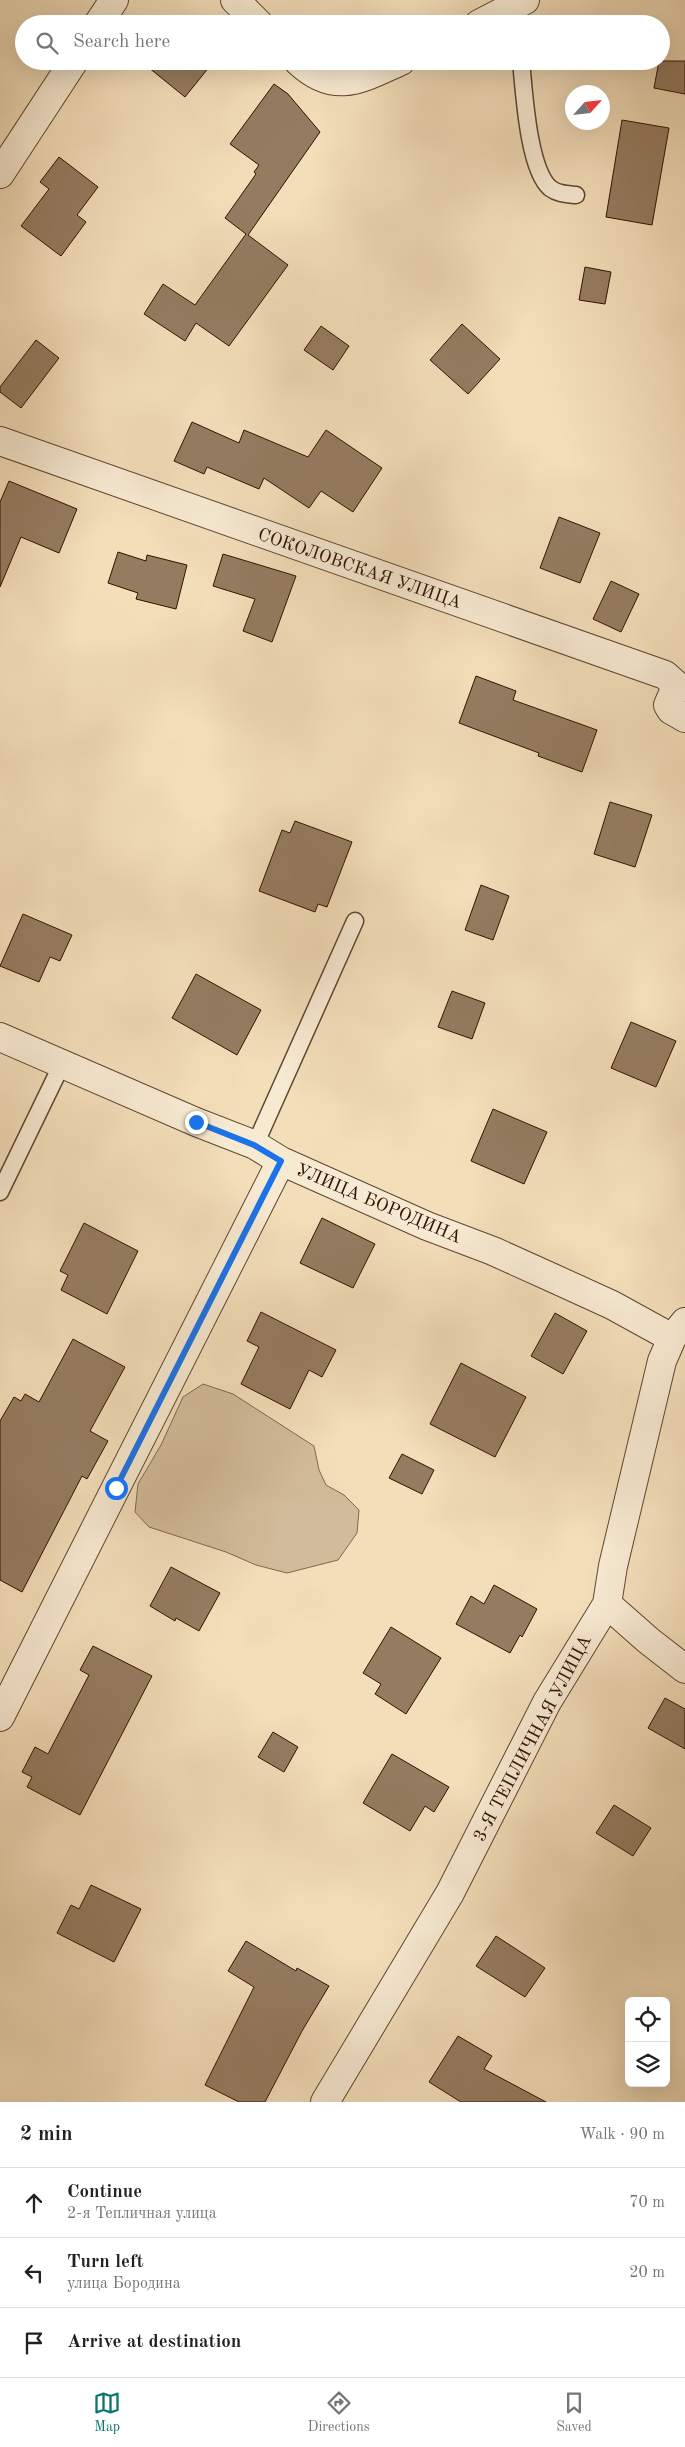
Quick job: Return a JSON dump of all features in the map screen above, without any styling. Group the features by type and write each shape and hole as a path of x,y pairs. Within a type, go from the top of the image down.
{"street":[{"path":"104,15 114,0"},
{"path":"235,0 250,15"},
{"path":"504,15 518,10"},
{"path":"0,174 68,70"},
{"path":"310,70 319,77 338,83 360,80 382,70"},
{"name":"СОКОЛОВСКАЯ УЛИЦА","path":"0,441 665,675 674,683 675,689 668,705 670,710 685,718"},
{"name":"УЛИЦА БОРОДИНА","path":"0,1037 196,1122 254,1145 281,1161 427,1226 493,1252 612,1305 679,1330"},
{"path":"0,1716 281,1161"},
{"name":"3-Я ТЕПЛИЧНАЯ УЛИЦА","path":"325,2102 450,1893 547,1702 607,1604 613,1566 662,1361 679,1330"},
{"path":"607,1604 648,1641 685,1669"}],"lane":[{"path":"521,70 530,137 535,159 549,187 559,193 576,195"},
{"path":"254,1145 356,921"},
{"path":"0,1192 62,1064"}],"shaded area":[{"path":"203,1384 233,1394 314,1446 319,1470 326,1485 344,1495 359,1510 357,1533 338,1560 287,1573 256,1565 226,1552 149,1527 135,1512 138,1484 161,1445 183,1397"}],"building":[{"path":"670,61 685,61 685,94 654,88 657,70 670,70"},
{"path":"152,70 207,70 185,97"},
{"path":"274,84 288,94 320,132 248,235 288,265 229,346 196,323 185,341 144,314 163,284 195,305 246,234 225,218 256,174 254,172 259,165 230,144"},
{"path":"622,120 669,128 652,225 606,217"},
{"path":"59,157 98,187 77,215 86,222 61,256 21,226 49,189 40,182"},
{"path":"585,267 611,272 605,304 579,300"},
{"path":"462,324 500,359 468,394 430,360"},
{"path":"321,326 349,346 333,370 304,350"},
{"path":"36,340 59,358 21,408 0,392 0,387"},
{"path":"192,422 239,443 244,430 308,457 326,430 382,468 353,512 321,491 309,508 264,478 259,489 207,467 204,474 174,461"},
{"path":"9,481 77,509 59,553 21,537 0,587 0,502"},
{"path":"559,517 600,533 580,583 540,568"},
{"path":"118,552 146,561 147,555 187,565 176,609 136,599 138,593 108,583"},
{"path":"223,554 296,576 272,642 243,631 255,599 213,586"},
{"path":"611,581 639,594 621,632 593,619"},
{"path":"476,676 516,691 513,700 597,730 582,772 538,756 539,753 459,723"},
{"path":"610,802 652,815 635,867 594,854"},
{"path":"295,821 352,842 327,907 318,904 315,912 259,891 282,830 290,833"},
{"path":"481,885 509,896 493,940 465,930"},
{"path":"23,914 72,935 60,961 50,957 39,982 0,966"},
{"path":"196,974 261,1010 237,1055 172,1018"},
{"path":"452,991 485,1003 472,1039 438,1027"},
{"path":"631,1022 676,1041 656,1087 611,1068"},
{"path":"493,1109 547,1132 524,1184 471,1161"},
{"path":"322,1218 375,1244 353,1288 300,1263"},
{"path":"84,1223 138,1251 107,1314 61,1290 68,1275 60,1271"},
{"path":"261,1312 336,1350 322,1377 309,1370 290,1409 241,1384 259,1347 247,1341"},
{"path":"555,1313 587,1331 563,1374 531,1356"},
{"path":"73,1339 125,1367 90,1431 108,1441 87,1479 82,1476 22,1592 0,1580 0,1421 14,1397 21,1401 25,1394 39,1402"},
{"path":"461,1363 526,1397 495,1457 430,1424"},
{"path":"402,1454 434,1470 422,1494 389,1478"},
{"path":"171,1567 220,1593 199,1631 176,1618 175,1621 150,1606"},
{"path":"494,1585 537,1609 522,1637 520,1635 510,1653 456,1624 471,1596 484,1604"},
{"path":"391,1627 441,1658 406,1714 375,1694 381,1684 363,1673"},
{"path":"93,1646 152,1676 80,1815 27,1787 32,1777 22,1772 35,1747 48,1754 89,1675 80,1670"},
{"path":"665,1698 685,1709 685,1749 648,1728"},
{"path":"273,1732 298,1747 284,1772 258,1757"},
{"path":"392,1754 449,1787 434,1812 425,1806 410,1831 363,1803"},
{"path":"614,1805 651,1828 633,1856 596,1833"},
{"path":"91,1885 141,1909 114,1962 57,1933 71,1905 79,1909"},
{"path":"496,1936 545,1968 525,1997 476,1966"},
{"path":"246,1941 296,1971 297,1968 329,1986 302,2031 265,2102 239,2102 205,2085 254,1987 228,1971"},
{"path":"458,2036 492,2056 484,2069 546,2102 461,2102 429,2082"}],"route":[{"path":"116,1488 281,1161 254,1145 196,1122"}]}
